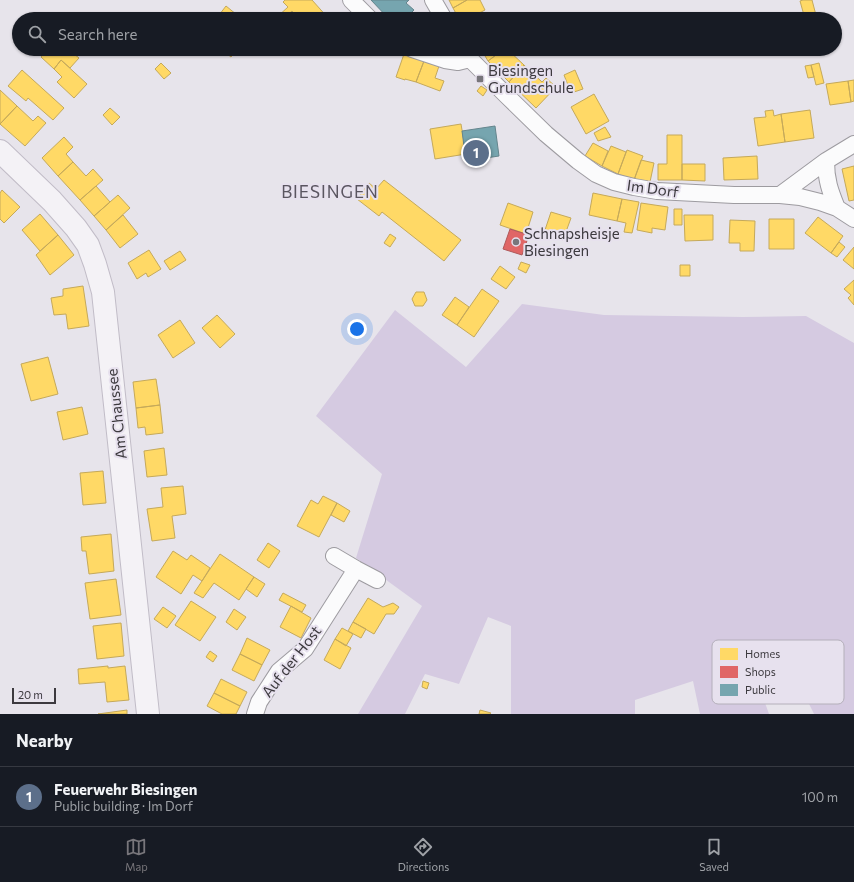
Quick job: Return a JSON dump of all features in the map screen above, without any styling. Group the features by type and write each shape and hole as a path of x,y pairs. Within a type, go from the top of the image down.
{"main road":[{"name":"Am Chaussee","path":"0,151 52,201 76,228 88,245 96,264 103,292 148,714"}],"street":[{"path":"351,0 363,12"},
{"path":"433,0 440,12"},
{"name":"Im Dorf","path":"433,56 458,62 465,56"},
{"name":"Im Dorf","path":"469,56 506,96 546,134 596,174 614,182 657,191 800,197 837,208 854,219"},
{"path":"780,195 826,161 854,144"},
{"path":"826,161 828,184 837,208"},
{"path":"334,556 377,580"},
{"name":"Auf der Host","path":"255,714 259,702 279,671 305,649 356,569"}],"shaded area":[{"path":"522,304 604,315 743,317 806,316 854,343 854,714 814,714 809,704 844,704 844,640 712,640 712,704 765,704 769,714 700,714 693,681 635,700 635,714 511,714 511,626 488,617 459,684 425,674 405,714 358,714 422,606 356,558 382,474 316,416 395,310 466,367"}],"building: Homes":[{"path":"285,0 312,0 323,12 282,12 288,7 283,2"},
{"path":"449,0 467,0 453,8"},
{"path":"467,0 480,0 485,10 481,12 455,12 453,8"},
{"path":"812,0 815,12 803,12 800,1"},
{"path":"226,6 233,12 221,12"},
{"path":"77,56 79,58 70,68 61,60 54,69 41,57"},
{"path":"403,56 410,56 424,61 416,82 396,77"},
{"path":"485,56 495,56 488,61"},
{"path":"495,56 514,56 524,65 509,82 488,61"},
{"path":"61,60 87,84 74,98 57,82 62,77 54,69"},
{"path":"424,61 439,66 435,78 444,81 440,91 416,82"},
{"path":"161,63 171,73 164,79 155,69"},
{"path":"819,63 824,83 816,85 811,65"},
{"path":"524,65 542,82 546,78 556,87 536,108 509,82"},
{"path":"811,65 814,77 808,78 805,66"},
{"path":"22,70 64,108 53,120 28,98 26,101 8,86"},
{"path":"575,70 583,89 571,93 564,75"},
{"path":"854,80 854,101 851,102 848,81"},
{"path":"848,81 851,102 830,105 826,84"},
{"path":"481,86 487,90 483,96 477,91"},
{"path":"0,90 17,106 0,124"},
{"path":"594,94 609,121 586,134 571,107"},
{"path":"17,106 33,121 38,116 46,123 25,146 0,124"},
{"path":"110,108 120,117 112,125 103,115"},
{"path":"773,110 774,116 781,114 785,142 758,146 754,118 766,117 765,111"},
{"path":"810,110 814,138 785,142 781,114"},
{"path":"461,124 466,154 435,159 430,129"},
{"path":"605,127 611,137 598,141 594,133"},
{"path":"667,135 682,135 682,180 658,180 658,164 667,164"},
{"path":"64,137 73,147 66,154 73,162 58,176 42,158"},
{"path":"593,143 608,151 602,166 585,156"},
{"path":"611,146 626,152 618,174 602,166"},
{"path":"627,150 643,156 634,180 618,174"},
{"path":"757,156 758,179 724,180 723,158"},
{"path":"641,160 654,163 650,182 634,180"},
{"path":"73,162 86,176 93,169 103,180 80,200 58,176"},
{"path":"682,164 705,164 705,181 682,180"},
{"path":"854,166 854,200 849,201 842,169"},
{"path":"384,180 461,240 444,261 382,212 379,216 357,199 369,183 376,189"},
{"path":"96,186 110,202 94,216 80,200"},
{"path":"2,190 20,207 4,223 0,219 0,193"},
{"path":"593,193 622,199 617,221 589,215"},
{"path":"118,195 130,208 106,230 94,216"},
{"path":"622,199 639,202 632,233 624,232 626,223 617,221"},
{"path":"508,203 533,212 526,234 500,225"},
{"path":"641,203 668,207 665,230 652,228 652,233 637,230"},
{"path":"674,209 682,209 682,225 674,225"},
{"path":"551,212 571,218 563,240 544,233"},
{"path":"40,214 58,235 40,251 22,230"},
{"path":"123,215 138,234 120,248 106,230"},
{"path":"684,215 713,215 713,240 685,241"},
{"path":"818,217 843,236 831,253 805,233"},
{"path":"769,219 794,219 794,249 769,249"},
{"path":"730,220 755,221 754,251 740,251 740,243 729,243"},
{"path":"390,234 396,238 390,247 384,243"},
{"path":"58,235 74,255 50,275 36,255"},
{"path":"839,242 845,247 837,257 831,253"},
{"path":"854,247 854,269 843,260"},
{"path":"149,250 161,269 148,277 146,273 137,279 128,263"},
{"path":"180,251 186,260 170,270 164,261"},
{"path":"521,262 530,265 526,273 518,269"},
{"path":"680,265 690,265 690,276 680,276"},
{"path":"500,266 515,277 506,289 491,279"},
{"path":"854,280 854,305 848,298 851,295 844,289"},
{"path":"83,286 89,326 68,329 66,314 54,315 51,298 63,296 63,289"},
{"path":"482,289 499,301 474,337 457,325"},
{"path":"416,292 424,292 427,300 423,306 415,306 412,299"},
{"path":"455,297 469,307 457,325 442,315"},
{"path":"217,315 235,334 220,348 202,328"},
{"path":"180,320 195,343 173,358 158,335"},
{"path":"48,357 58,394 31,401 21,364"},
{"path":"156,379 160,405 136,408 133,382"},
{"path":"160,405 163,433 146,435 145,427 138,428 136,408"},
{"path":"82,407 88,434 63,440 57,412"},
{"path":"164,448 167,475 147,477 144,451"},
{"path":"103,471 106,503 83,505 80,473"},
{"path":"183,486 186,514 172,516 175,538 152,541 147,509 163,507 161,488"},
{"path":"323,496 337,503 319,537 297,526 311,500 318,504"},
{"path":"337,503 350,511 344,522 331,515"},
{"path":"111,534 114,571 89,574 86,551 82,551 81,537"},
{"path":"268,543 280,551 269,568 257,560"},
{"path":"173,551 187,560 191,555 210,568 202,581 193,575 181,594 156,577"},
{"path":"220,554 254,577 239,600 214,583 203,598 194,593"},
{"path":"254,577 265,584 257,597 246,589"},
{"path":"116,579 121,615 90,619 85,583"},
{"path":"283,593 306,605 302,612 279,600"},
{"path":"368,598 383,607 393,603 399,607 394,614 386,614 374,634 353,622"},
{"path":"191,601 216,617 200,641 175,625"},
{"path":"291,606 311,618 301,638 280,627"},
{"path":"163,607 176,616 167,628 154,619"},
{"path":"234,609 246,617 237,630 226,622"},
{"path":"353,622 366,629 361,638 348,631"},
{"path":"121,623 124,656 97,659 93,626"},
{"path":"342,628 353,634 346,646 335,639"},
{"path":"247,638 270,650 262,665 240,654"},
{"path":"335,639 351,648 340,669 324,660"},
{"path":"210,651 217,656 213,662 206,657"},
{"path":"240,654 262,665 254,681 232,670"},
{"path":"108,666 108,668 125,666 129,700 107,702 105,682 79,684 78,669"},
{"path":"221,679 247,692 240,706 214,693"},
{"path":"423,681 429,683 427,689 422,687"},
{"path":"214,693 240,706 236,714 222,714 207,706"},
{"path":"127,710 127,714 98,714"},
{"path":"480,710 491,713 479,714"}],"building: Shops":[{"name":"Schnapsheisje Biesingen","path":"510,229 529,235 522,255 503,249"}],"building: Public":[{"path":"371,0 409,0 406,3 414,10 412,12 382,12"},
{"path":"495,126 499,156 466,161 462,131"}],"place":[{"name":"Biesingen Grundschule","path":"480,79"},
{"name":"Feuerwehr Biesingen","path":"476,153"},
{"name":"Schnapsheisje Biesingen","path":"516,242"}],"district":[{"name":"BIESINGEN","path":"330,191"}]}
